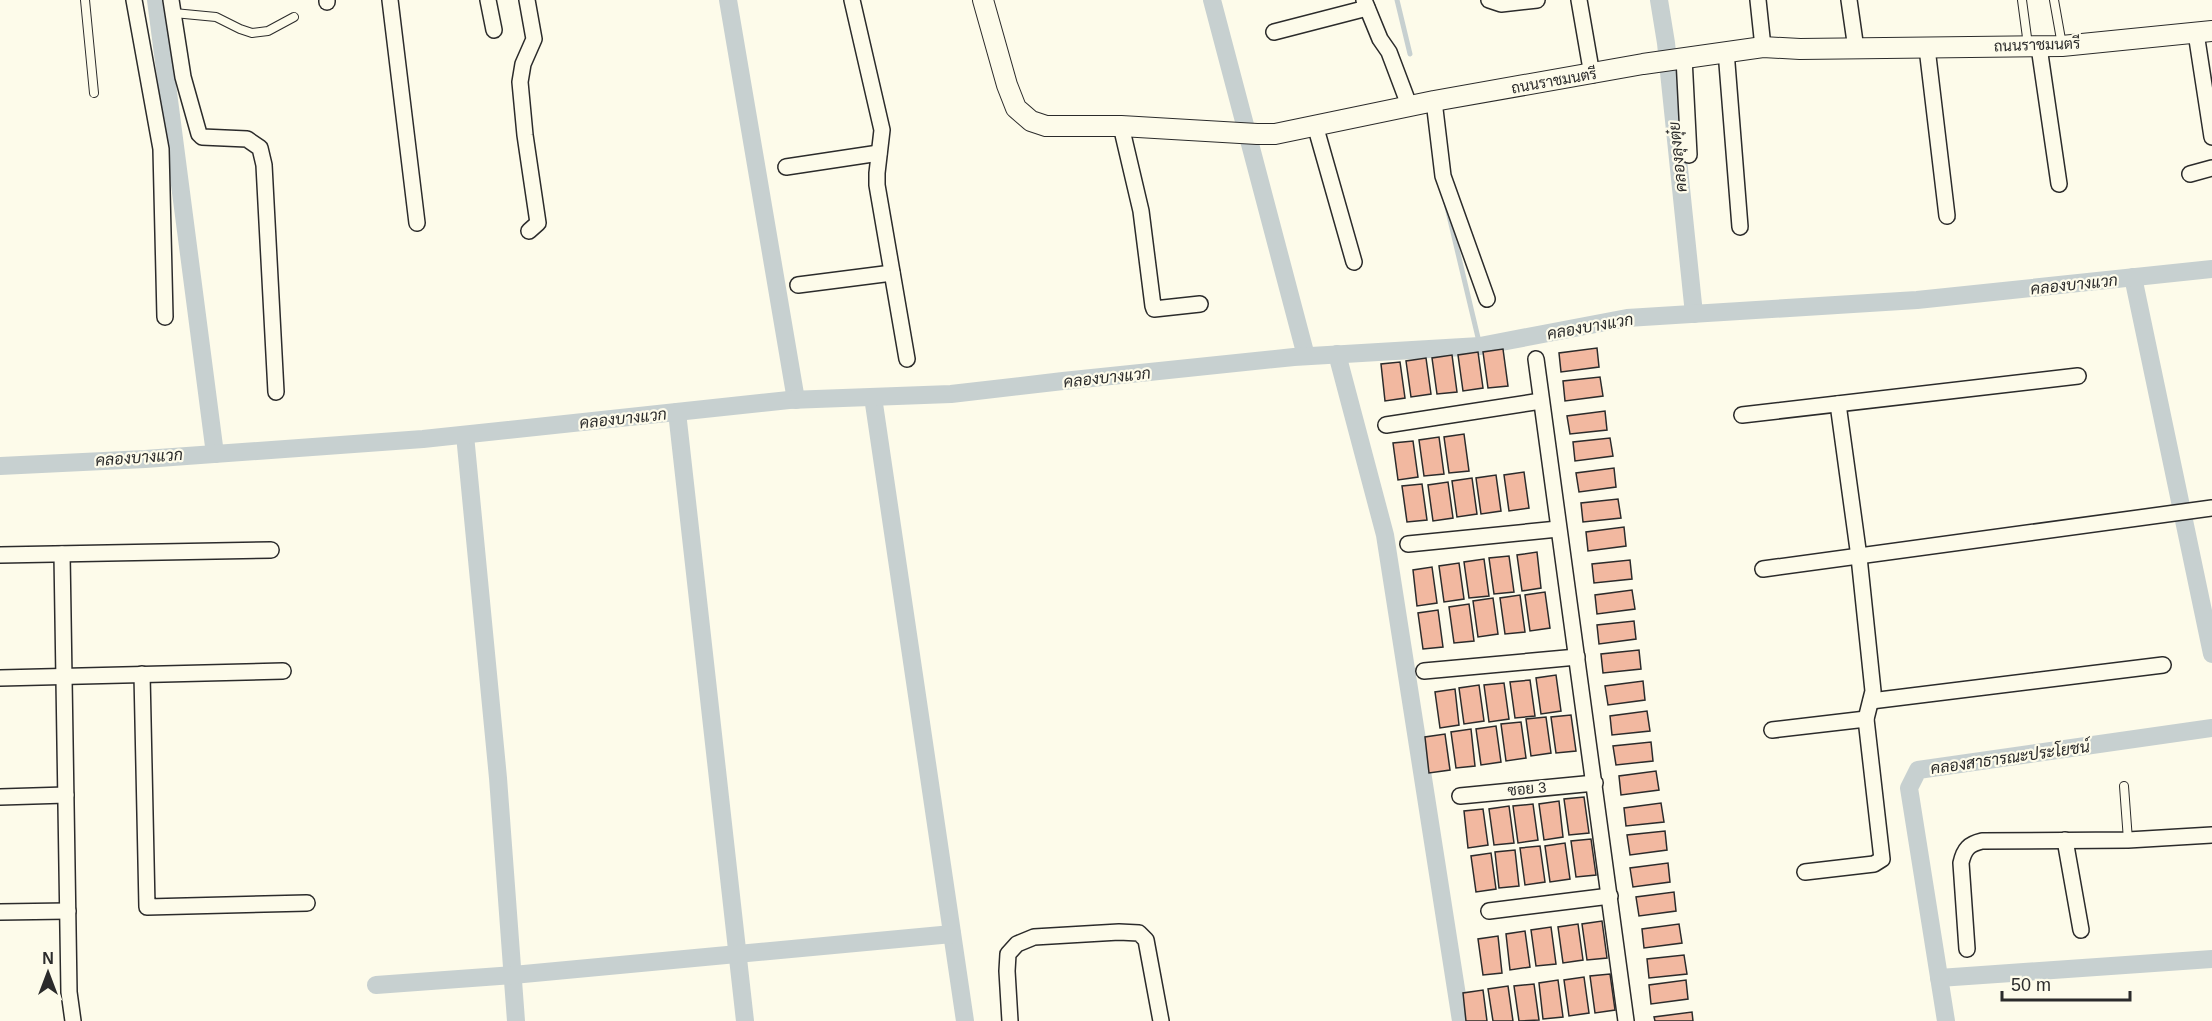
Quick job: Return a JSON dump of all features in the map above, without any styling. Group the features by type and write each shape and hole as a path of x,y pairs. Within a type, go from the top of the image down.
{"street":[{"path":"134,0 161,149 165,316"},
{"path":"390,0 417,223"},
{"path":"488,0 494,30"},
{"path":"527,0 534,39 523,64 520,82 538,223 529,231"},
{"path":"852,0 882,130 877,185 907,359"},
{"name":"ถนนราชมนตรี","path":"983,0 1007,85 1016,108 1031,121 1046,126 1122,126 1257,134 1275,134 1434,100 1592,75 1643,64 1763,47 1800,49 2033,47 2204,32"},
{"path":"1490,0 1501,4 1537,0"},
{"path":"1579,0 1592,75"},
{"path":"1758,0 1763,47"},
{"path":"1849,0 1856,49"},
{"path":"1274,32 1365,4 1380,39 1389,52 1409,105"},
{"path":"173,6 183,76 199,134 202,137 247,139 260,148 264,165 276,392"},
{"path":"2204,32 2212,137"},
{"path":"2033,47 2059,184"},
{"path":"1927,48 1947,216"},
{"path":"1726,51 1740,227"},
{"path":"1681,58 1689,155"},
{"path":"1434,100 1443,176 1486,299"},
{"path":"1315,125 1354,262"},
{"path":"1122,126 1141,210 1154,309 1200,304"},
{"path":"786,166 879,153"},
{"path":"2190,174 2212,168"},
{"path":"798,285 892,273"},
{"path":"1536,359 1626,1021"},
{"path":"1742,415 2078,376"},
{"path":"1386,425 1541,401"},
{"path":"1806,872 1874,864 1882,859 1866,719 1873,690 1859,557 1838,404"},
{"path":"1763,569 2212,508"},
{"path":"1408,544 1558,529"},
{"path":"0,555 272,550"},
{"path":"62,554 69,992 73,1021"},
{"path":"1424,671 1577,657"},
{"path":"1871,701 2163,664"},
{"path":"0,678 282,671"},
{"path":"142,674 147,907 307,903"},
{"path":"1772,730 1866,719"},
{"name":"ซอย 3","path":"1460,796 1595,783"},
{"path":"0,797 66,795"},
{"path":"1967,949 1961,862 1964,852 1971,843 2212,836"},
{"path":"2065,840 2081,930"},
{"path":"1489,911 1610,896"},
{"path":"0,912 68,911"},
{"path":"1010,1021 1006,971 1008,954 1012,948 1034,937 1119,932 1139,933 1146,940 1161,1021"}],"lane":[{"path":"85,0 94,93"},
{"path":"2022,0 2033,47"},
{"path":"2054,0 2062,46"},
{"path":"173,6 216,17 252,33 268,31 294,17"},
{"path":"2124,786 2128,840"}],"building":[{"path":"1597,348 1599,367 1561,372 1559,353"},
{"path":"1503,349 1508,386 1488,388 1483,352"},
{"path":"1478,352 1483,388 1463,391 1458,355"},
{"path":"1452,355 1457,392 1437,394 1432,358"},
{"path":"1426,358 1431,394 1411,397 1406,361"},
{"path":"1400,362 1405,398 1385,401 1381,364"},
{"path":"1600,377 1603,396 1565,401 1563,381"},
{"path":"1605,411 1607,430 1570,434 1567,416"},
{"path":"1464,434 1469,471 1449,473 1444,437"},
{"path":"1439,437 1444,474 1424,476 1419,440"},
{"path":"1610,438 1613,456 1575,461 1573,442"},
{"path":"1413,441 1418,477 1398,480 1393,443"},
{"path":"1614,468 1616,487 1579,492 1576,473"},
{"path":"1524,472 1529,508 1509,511 1504,475"},
{"path":"1496,475 1501,511 1481,514 1476,478"},
{"path":"1472,478 1477,514 1457,517 1452,481"},
{"path":"1448,482 1453,518 1433,521 1428,485"},
{"path":"1422,484 1427,520 1407,522 1402,486"},
{"path":"1618,499 1621,518 1583,522 1581,503"},
{"path":"1624,527 1626,546 1588,551 1586,532"},
{"path":"1537,552 1541,588 1522,591 1517,555"},
{"path":"1509,556 1514,592 1494,594 1489,558"},
{"path":"1484,559 1489,596 1469,598 1464,562"},
{"path":"1630,560 1632,579 1594,583 1592,564"},
{"path":"1459,563 1464,599 1444,602 1439,566"},
{"path":"1432,567 1437,603 1417,606 1413,570"},
{"path":"1632,590 1635,609 1597,614 1595,595"},
{"path":"1545,592 1550,628 1530,631 1525,595"},
{"path":"1520,595 1525,632 1505,634 1500,598"},
{"path":"1493,598 1498,634 1478,637 1473,601"},
{"path":"1469,604 1474,641 1454,643 1449,607"},
{"path":"1438,610 1443,647 1423,649 1418,613"},
{"path":"1634,621 1636,639 1599,644 1597,625"},
{"path":"1639,650 1641,669 1603,673 1601,654"},
{"path":"1556,675 1561,711 1541,714 1536,678"},
{"path":"1530,680 1535,716 1515,718 1510,682"},
{"path":"1643,681 1645,700 1608,705 1605,686"},
{"path":"1504,683 1509,719 1489,722 1484,685"},
{"path":"1479,685 1484,721 1464,724 1459,688"},
{"path":"1455,689 1459,725 1440,728 1435,692"},
{"path":"1647,711 1650,731 1612,735 1610,716"},
{"path":"1571,715 1576,751 1556,753 1551,717"},
{"path":"1546,717 1551,753 1531,756 1526,719"},
{"path":"1521,722 1526,758 1506,761 1501,724"},
{"path":"1496,726 1501,762 1481,765 1476,729"},
{"path":"1471,729 1475,766 1456,768 1451,732"},
{"path":"1445,734 1450,770 1429,773 1425,737"},
{"path":"1651,742 1653,761 1616,765 1613,746"},
{"path":"1656,771 1659,790 1621,795 1619,776"},
{"path":"1584,797 1589,833 1569,835 1564,799"},
{"path":"1559,801 1563,837 1544,840 1539,804"},
{"path":"1661,803 1664,822 1626,826 1624,808"},
{"path":"1533,804 1538,840 1518,843 1513,806"},
{"path":"1509,806 1514,843 1494,845 1489,809"},
{"path":"1483,809 1488,845 1468,848 1464,811"},
{"path":"1665,831 1667,850 1630,855 1627,835"},
{"path":"1591,839 1596,875 1576,877 1571,841"},
{"path":"1565,843 1570,879 1550,882 1545,846"},
{"path":"1540,846 1545,882 1525,885 1520,848"},
{"path":"1515,850 1519,886 1499,888 1495,852"},
{"path":"1491,853 1496,889 1476,892 1471,856"},
{"path":"1668,863 1670,882 1633,887 1630,868"},
{"path":"1674,892 1676,911 1639,916 1636,897"},
{"path":"1602,921 1607,958 1587,960 1582,924"},
{"path":"1578,924 1583,960 1563,963 1558,927"},
{"path":"1679,924 1682,943 1644,948 1642,929"},
{"path":"1551,927 1556,964 1536,966 1531,930"},
{"path":"1525,931 1530,967 1510,970 1506,934"},
{"path":"1498,936 1502,973 1483,975 1478,939"},
{"path":"1684,955 1687,974 1649,978 1647,959"},
{"path":"1610,974 1615,1010 1595,1013 1590,976"},
{"path":"1584,977 1589,1013 1569,1016 1564,980"},
{"path":"1558,980 1563,1017 1543,1019 1539,983"},
{"path":"1686,980 1688,999 1651,1004 1649,985"},
{"path":"1534,984 1539,1020 1519,1021 1514,986"},
{"path":"1508,986 1513,1021 1493,1021 1488,989"},
{"path":"1483,990 1487,1021 1466,1021 1463,993"},
{"path":"1692,1012 1693,1021 1655,1021 1654,1017"}],"waterway":[{"path":"156,0 215,454"},
{"path":"728,0 796,400"},
{"path":"1212,0 1306,356"},
{"path":"1397,0 1410,54"},
{"name":"คลองลุงตุ๋ย","path":"1659,0 1666,43 1694,314"},
{"path":"1446,203 1480,346"},
{"name":"คลองบางแวก","path":"0,466 145,459 423,439 789,400 951,394 1294,357 1480,346 1627,318 1917,300 2212,269"},
{"path":"2133,277 2212,654"},
{"path":"1337,354 1385,535 1461,1021"},
{"path":"873,397 965,1021"},
{"path":"677,412 745,1021"},
{"path":"465,435 498,778 516,1021"},
{"name":"คลองสาธารณะประโยชน์","path":"1946,1021 1909,788 1918,770 2212,728"},
{"path":"376,985 513,975 952,934"},
{"path":"1939,978 2212,959"}]}
